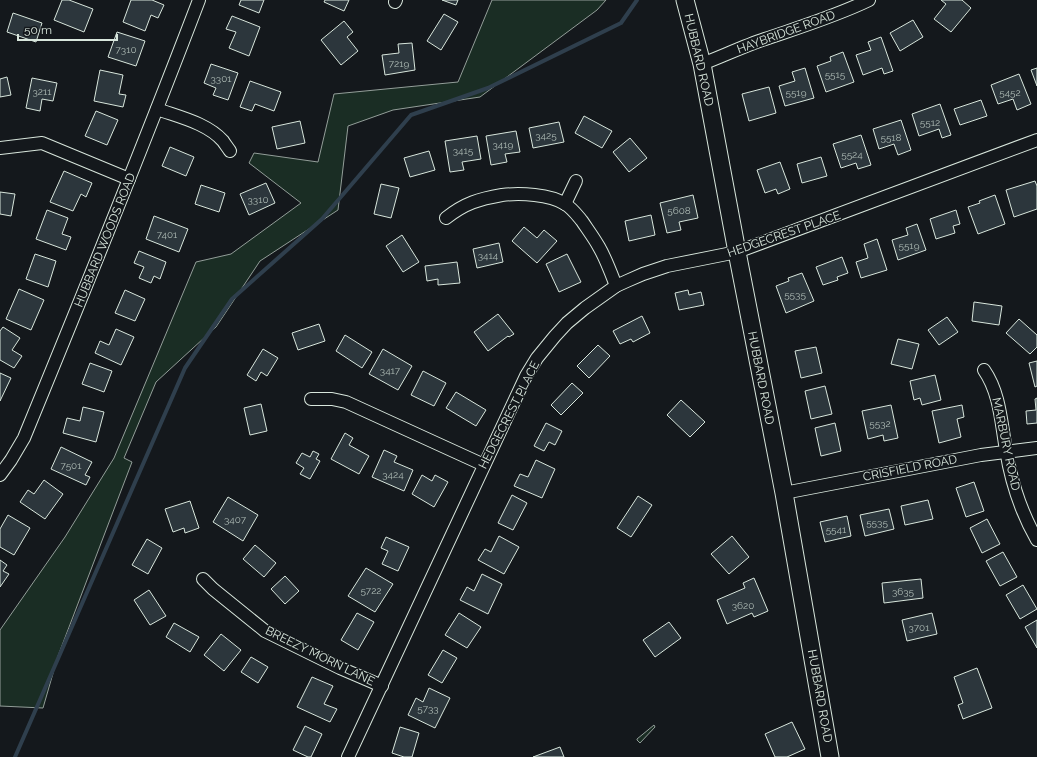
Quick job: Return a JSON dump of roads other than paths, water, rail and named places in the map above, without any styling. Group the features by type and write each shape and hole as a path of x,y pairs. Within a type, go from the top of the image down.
{"main road":[{"name":"HUBBARD ROAD","path":"685,0 702,64 784,493 830,757"}],"street":[{"name":"HUBBARD WOODS ROAD","path":"0,475 24,438 157,110 199,0"},
{"name":"HAYBRIDGE ROAD","path":"702,64 855,7 869,0"},
{"path":"157,110 200,125 213,132 230,152"},
{"name":"HEDGECREST PLACE","path":"348,757 526,376 537,358 568,323 585,308 616,286 643,274 667,266 737,252 1037,140"},
{"path":"0,148 42,143 129,179"},
{"path":"564,204 576,181"},
{"path":"446,218 463,206 474,201 523,194 550,198 564,204 575,212 592,234 600,248 616,286"},
{"name":"MARBURY ROAD","path":"984,370 990,378 1000,411 1006,451 1018,499 1037,540"},
{"path":"311,399 332,399 346,402 484,465"},
{"name":"CRISFIELD ROAD","path":"784,493 981,455 1037,448"},
{"name":"BREEZY MORN LANE","path":"204,579 213,589 265,632 340,668 382,686"}],"waterway":[{"path":"15,757 185,368 232,299 322,219 411,115 488,88 621,23 637,0"}]}
